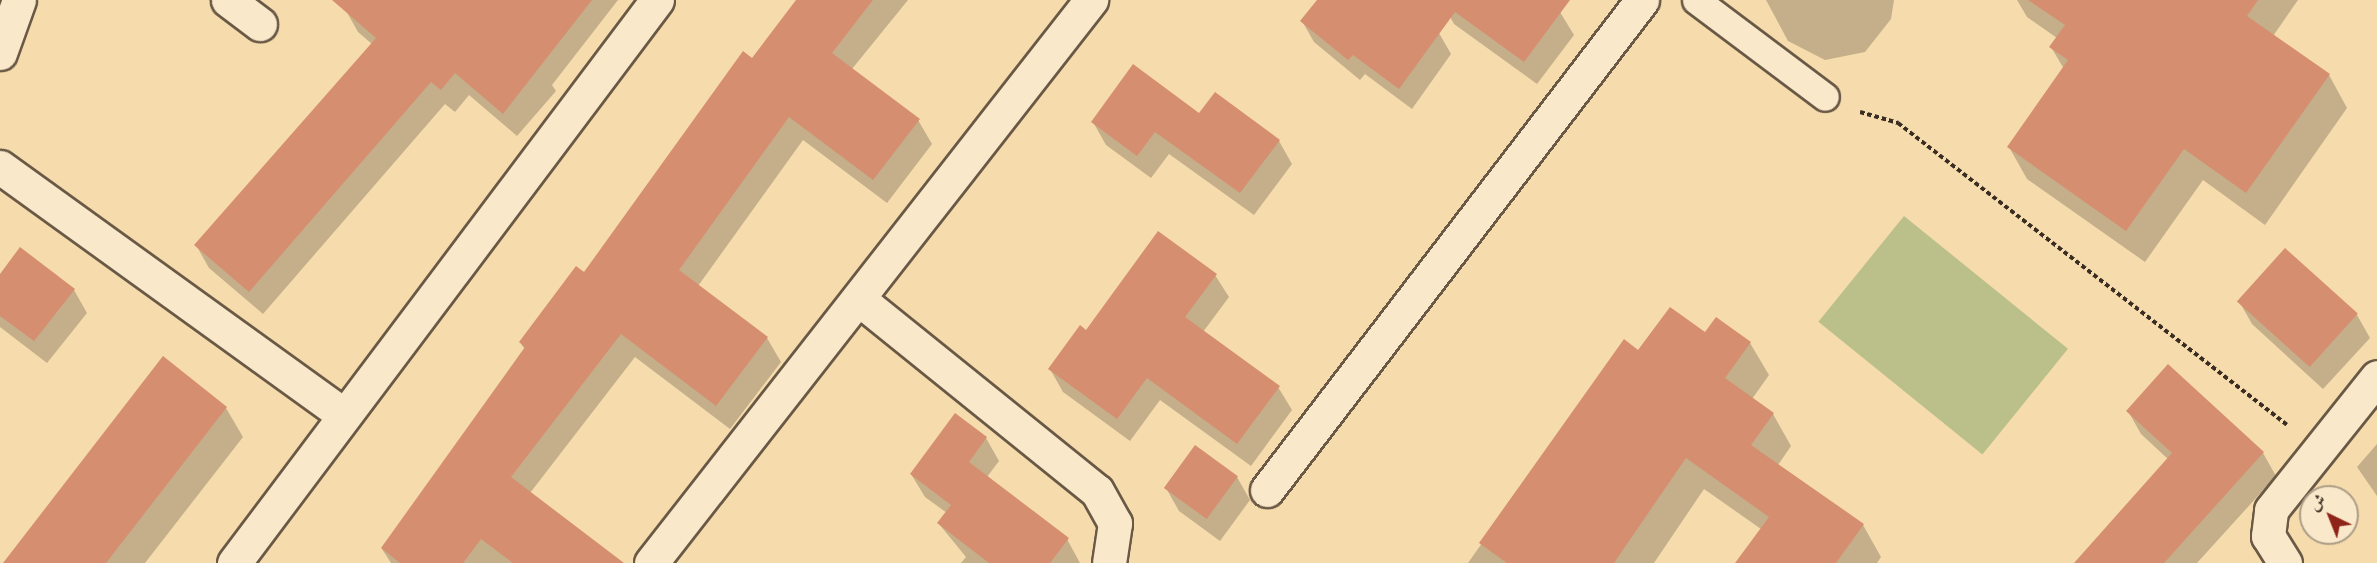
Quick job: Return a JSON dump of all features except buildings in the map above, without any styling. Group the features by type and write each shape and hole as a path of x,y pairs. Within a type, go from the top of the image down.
{"street":[{"path":"0,53 19,0"},
{"path":"228,0 260,24"},
{"path":"234,563 342,414 657,0"},
{"path":"651,563 860,300 1091,0"},
{"path":"1267,490 1642,0"},
{"path":"0,167 342,414"},
{"path":"860,300 1097,491 1115,523 1108,563"},
{"path":"2285,563 2268,536 2271,510 2377,377"}],"lane":[{"path":"1696,0 1825,98"}],"path":[{"path":"1825,98 1898,123 2318,450"}],"green space":[{"path":"1904,216 2068,349 1982,454 1818,322"}]}
